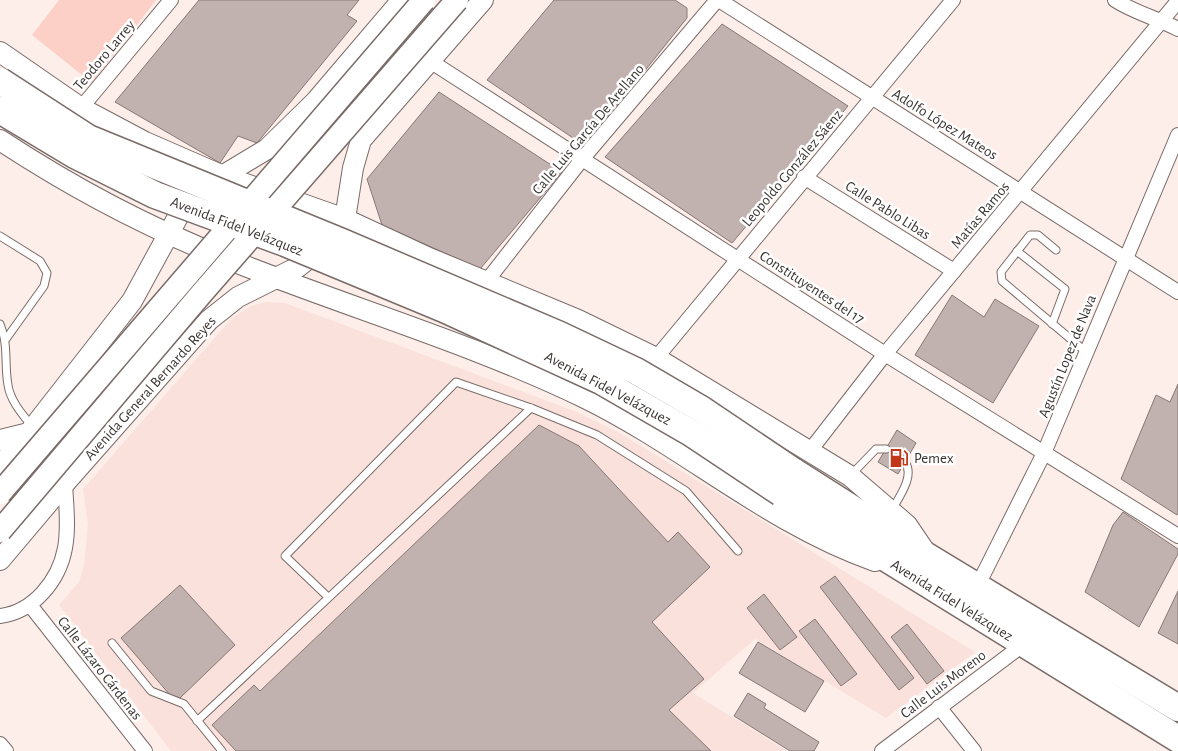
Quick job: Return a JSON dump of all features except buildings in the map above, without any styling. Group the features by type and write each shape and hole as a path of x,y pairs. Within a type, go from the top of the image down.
{"highway":[{"name":"Avenida Fidel Velázquez","path":"0,81 88,138 351,246 560,335 636,371 701,409 794,472 928,557 978,585 1178,708"},
{"name":"Avenida Fidel Velázquez","path":"0,110 75,155 155,195 285,243 444,309 601,381 691,433 794,472 896,566 1178,739"}],"main road":[{"path":"0,493 424,0"},
{"name":"Avenida General Bernardo Reyes","path":"0,531 202,293 457,0"}],"street":[{"name":"Teodoro Larrey","path":"81,108 171,0"},
{"path":"0,466 28,434 132,301 169,232 191,199 200,190 267,149 316,101 402,0"},
{"name":"Avenida General Bernardo Reyes","path":"0,560 187,345 224,307 238,297 298,267 325,247 345,219 353,168 361,140 483,0"},
{"name":"Adolfo López Mateos","path":"718,0 1178,292"},
{"name":"Calle Luis García De Arellano","path":"486,282 584,158 718,0"},
{"name":"Leopoldo González Sáenz","path":"656,358 804,177 873,98 953,0"},
{"path":"1115,0 1142,15 1162,20 1178,29"},
{"name":"Matías Ramos","path":"794,472 885,354 1022,192 1178,0"},
{"path":"0,52 81,108 145,142 223,176 345,219 428,258 578,320 656,358 794,472 850,476 892,510 907,525 928,557"},
{"name":"Constituyentes del 17","path":"430,61 584,158 885,354 1178,536"},
{"path":"316,101 317,122 322,132 340,142 361,140"},
{"path":"75,184 93,187 118,174 127,158 127,139 124,130"},
{"name":"Agustín Lopez de Nava","path":"978,585 1044,453 1124,259 1178,135"},
{"path":"0,140 41,167 111,205 224,258 509,365 587,399 758,504 826,541 861,556 896,566"},
{"name":"Calle Pablo Libas","path":"804,177 954,271"},
{"path":"396,322 387,307 386,288 389,279 401,265 410,260 428,258"},
{"path":"132,301 141,297 152,296 173,304 187,321 190,332 187,345"},
{"path":"0,440 28,434"},
{"path":"0,456 28,434"},
{"path":"0,616 9,615 30,605 52,580 65,549 65,483"},
{"name":"Calle Lázaro Cárdenas","path":"30,605 145,751"},
{"name":"Calle Luis Moreno","path":"882,751 1024,644"},
{"path":"939,707 974,751"},
{"path":"0,744 6,751"}],"lane":[{"path":"1056,250 1034,234 1030,235 1001,272 1002,281 1086,352"},
{"path":"0,236 40,261 47,273 44,286 6,339"},
{"path":"1017,251 1065,290 1052,324"},
{"path":"0,324 6,339 8,386 28,434"},
{"path":"328,597 285,556 456,382 531,408 598,435 680,486 738,551"},
{"path":"197,720 531,408"},
{"path":"850,476 876,449 886,449"},
{"path":"892,510 908,477 909,468 905,462"},
{"path":"112,643 151,691 184,704 222,751"}],"shaded area":[{"path":"59,0 156,0 92,83 32,35"},
{"path":"266,302 285,303 577,412 620,433 975,652 886,718 755,639 693,693 787,751 171,751 59,605 79,582 84,565 88,524 83,489 232,318 251,306"}],"place":[{"name":"Pemex","path":"899,458"}]}
